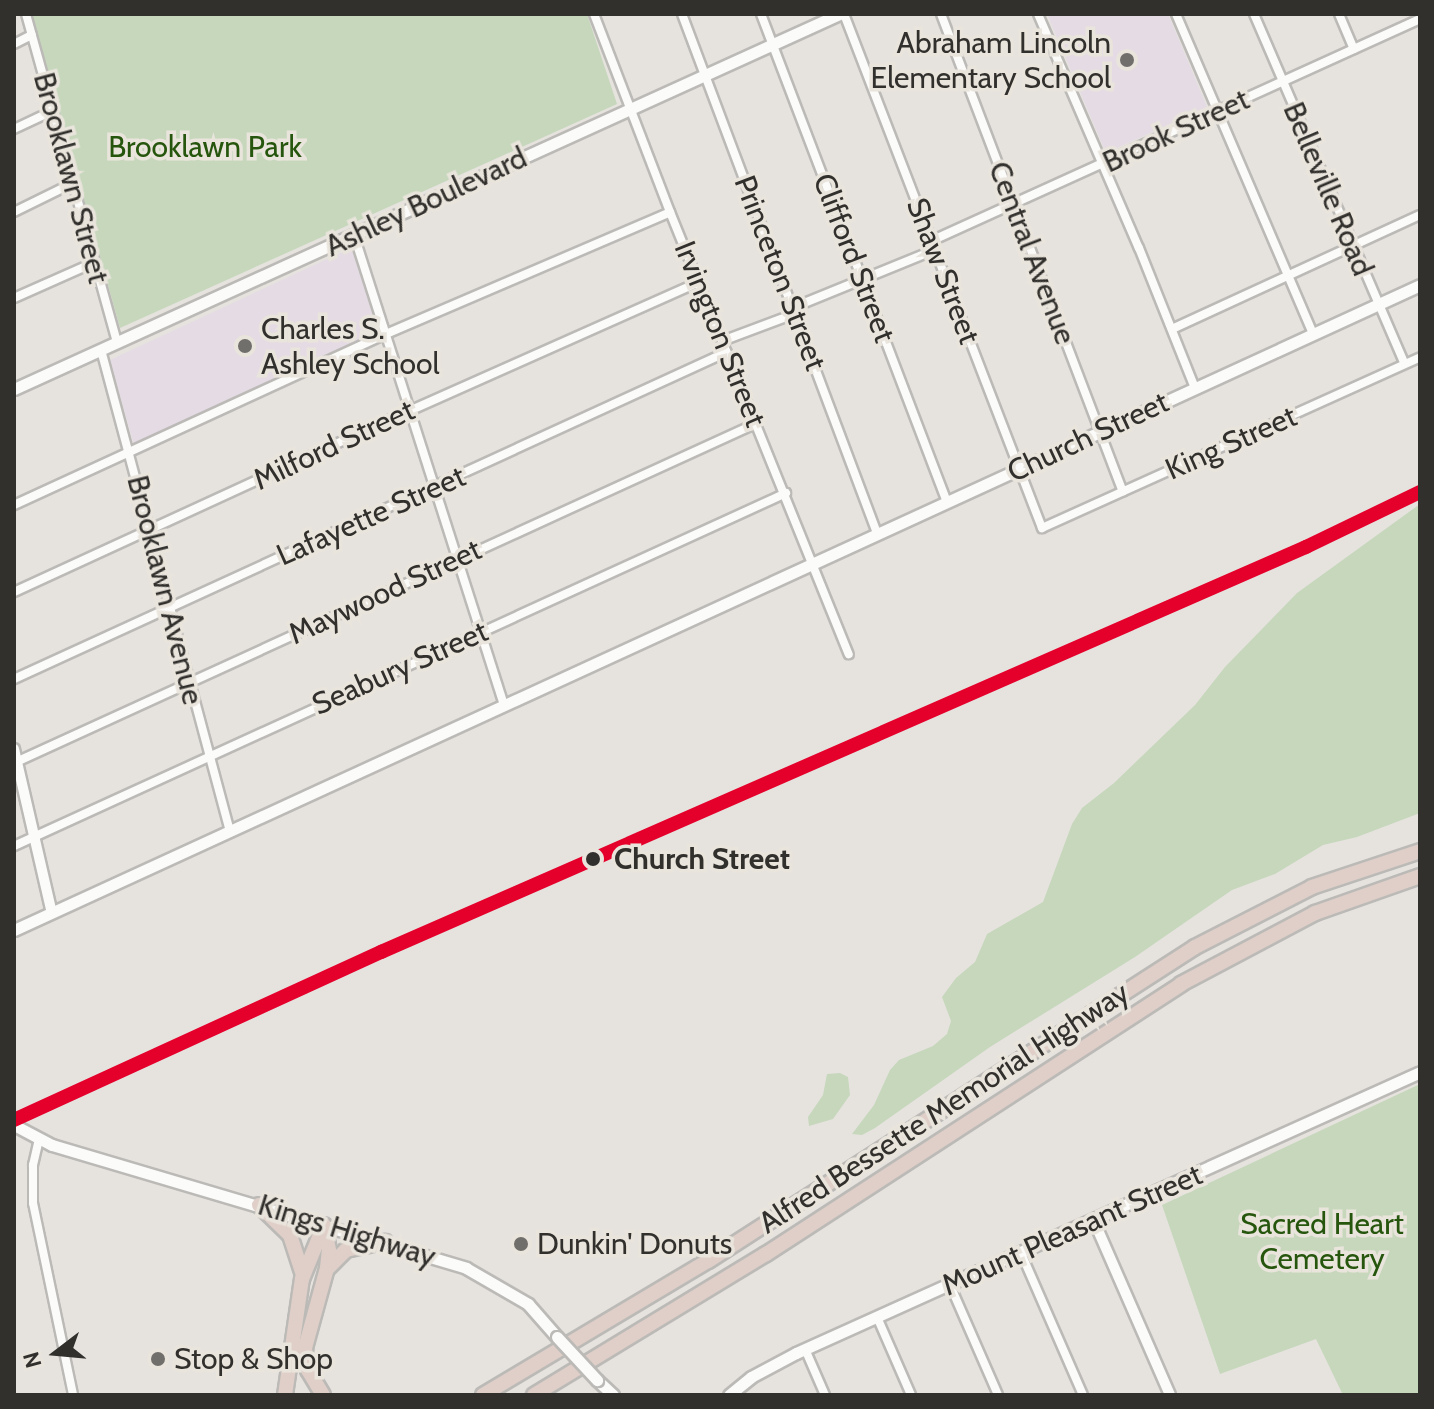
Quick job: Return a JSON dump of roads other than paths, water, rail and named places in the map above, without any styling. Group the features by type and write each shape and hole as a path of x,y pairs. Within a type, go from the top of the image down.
{"highway":[{"name":"Alfred Bessette Memorial Highway","path":"483,1395 708,1261 1195,947 1312,887 1420,851"},
{"name":"Alfred Bessette Memorial Highway","path":"537,1395 766,1254 1181,984 1315,913 1420,876"},
{"path":"259,1205 290,1235 301,1262 302,1279 285,1395"},
{"path":"302,1279 324,1225"},
{"path":"323,1395 308,1370 305,1348 327,1268 329,1250 324,1225"},
{"path":"327,1268 346,1250 385,1242"},
{"path":"472,1395 523,1372"}],"main road":[{"name":"Ashley Boulevard","path":"14,389 842,14"},
{"name":"Church Street","path":"14,930 1420,285"},
{"name":"Mount Pleasant Street","path":"729,1395 759,1371 805,1349 1420,1072"},
{"name":"Kings Highway","path":"14,1125 39,1139 385,1242 482,1275 528,1304 613,1395"}],"street":[{"name":"Brooklawn Street","path":"26,14 117,342"},
{"name":"Irvington Street","path":"594,14 670,212 815,562 849,654"},
{"name":"Princeton Street","path":"682,14 877,533"},
{"name":"Clifford Street","path":"761,14 947,502"},
{"name":"Shaw Street","path":"842,14 1042,528"},
{"name":"Central Avenue","path":"941,14 1123,492"},
{"path":"1038,14 1195,388"},
{"path":"1176,14 1313,334"},
{"name":"Belleville Road","path":"1254,14 1404,363"},
{"path":"1339,14 1354,49"},
{"name":"Brook Street","path":"722,341 862,280 1013,204 1420,19"},
{"path":"14,44 32,35"},
{"path":"14,129 52,111"},
{"path":"14,212 71,184"},
{"path":"14,505 386,334 670,212"},
{"path":"1172,329 1420,215"},
{"path":"354,235 504,705"},
{"path":"14,298 93,263"},
{"name":"Milford Street","path":"14,592 410,410 699,282"},
{"name":"Brooklawn Avenue","path":"101,350 188,683 230,830"},
{"name":"Lafayette Street","path":"14,679 727,352"},
{"name":"King Street","path":"1042,528 1420,357"},
{"name":"Maywood Street","path":"15,762 757,423"},
{"name":"Seabury Street","path":"14,846 786,493"},
{"path":"14,749 52,913"},
{"path":"39,1139 32,1177 33,1203 73,1395"},
{"path":"1094,1221 1170,1395"},
{"path":"1021,1253 1083,1395"},
{"path":"950,1285 998,1395"},
{"path":"877,1317 911,1395"},
{"path":"805,1349 825,1395"}],"place":[{"name":"Abraham Lincoln Elementary School","path":"1127,60"},
{"name":"Charles S. Ashley School","path":"245,346"},
{"name":"Church Street","path":"593,859"},
{"name":"Dunkin' Donuts","path":"521,1244"},
{"name":"Stop & Shop","path":"158,1359"}],"park label":[{"name":"Brooklawn Park","path":"205,147"},
{"name":"Sacred Heart Cemetery","path":"1322,1241"}]}
